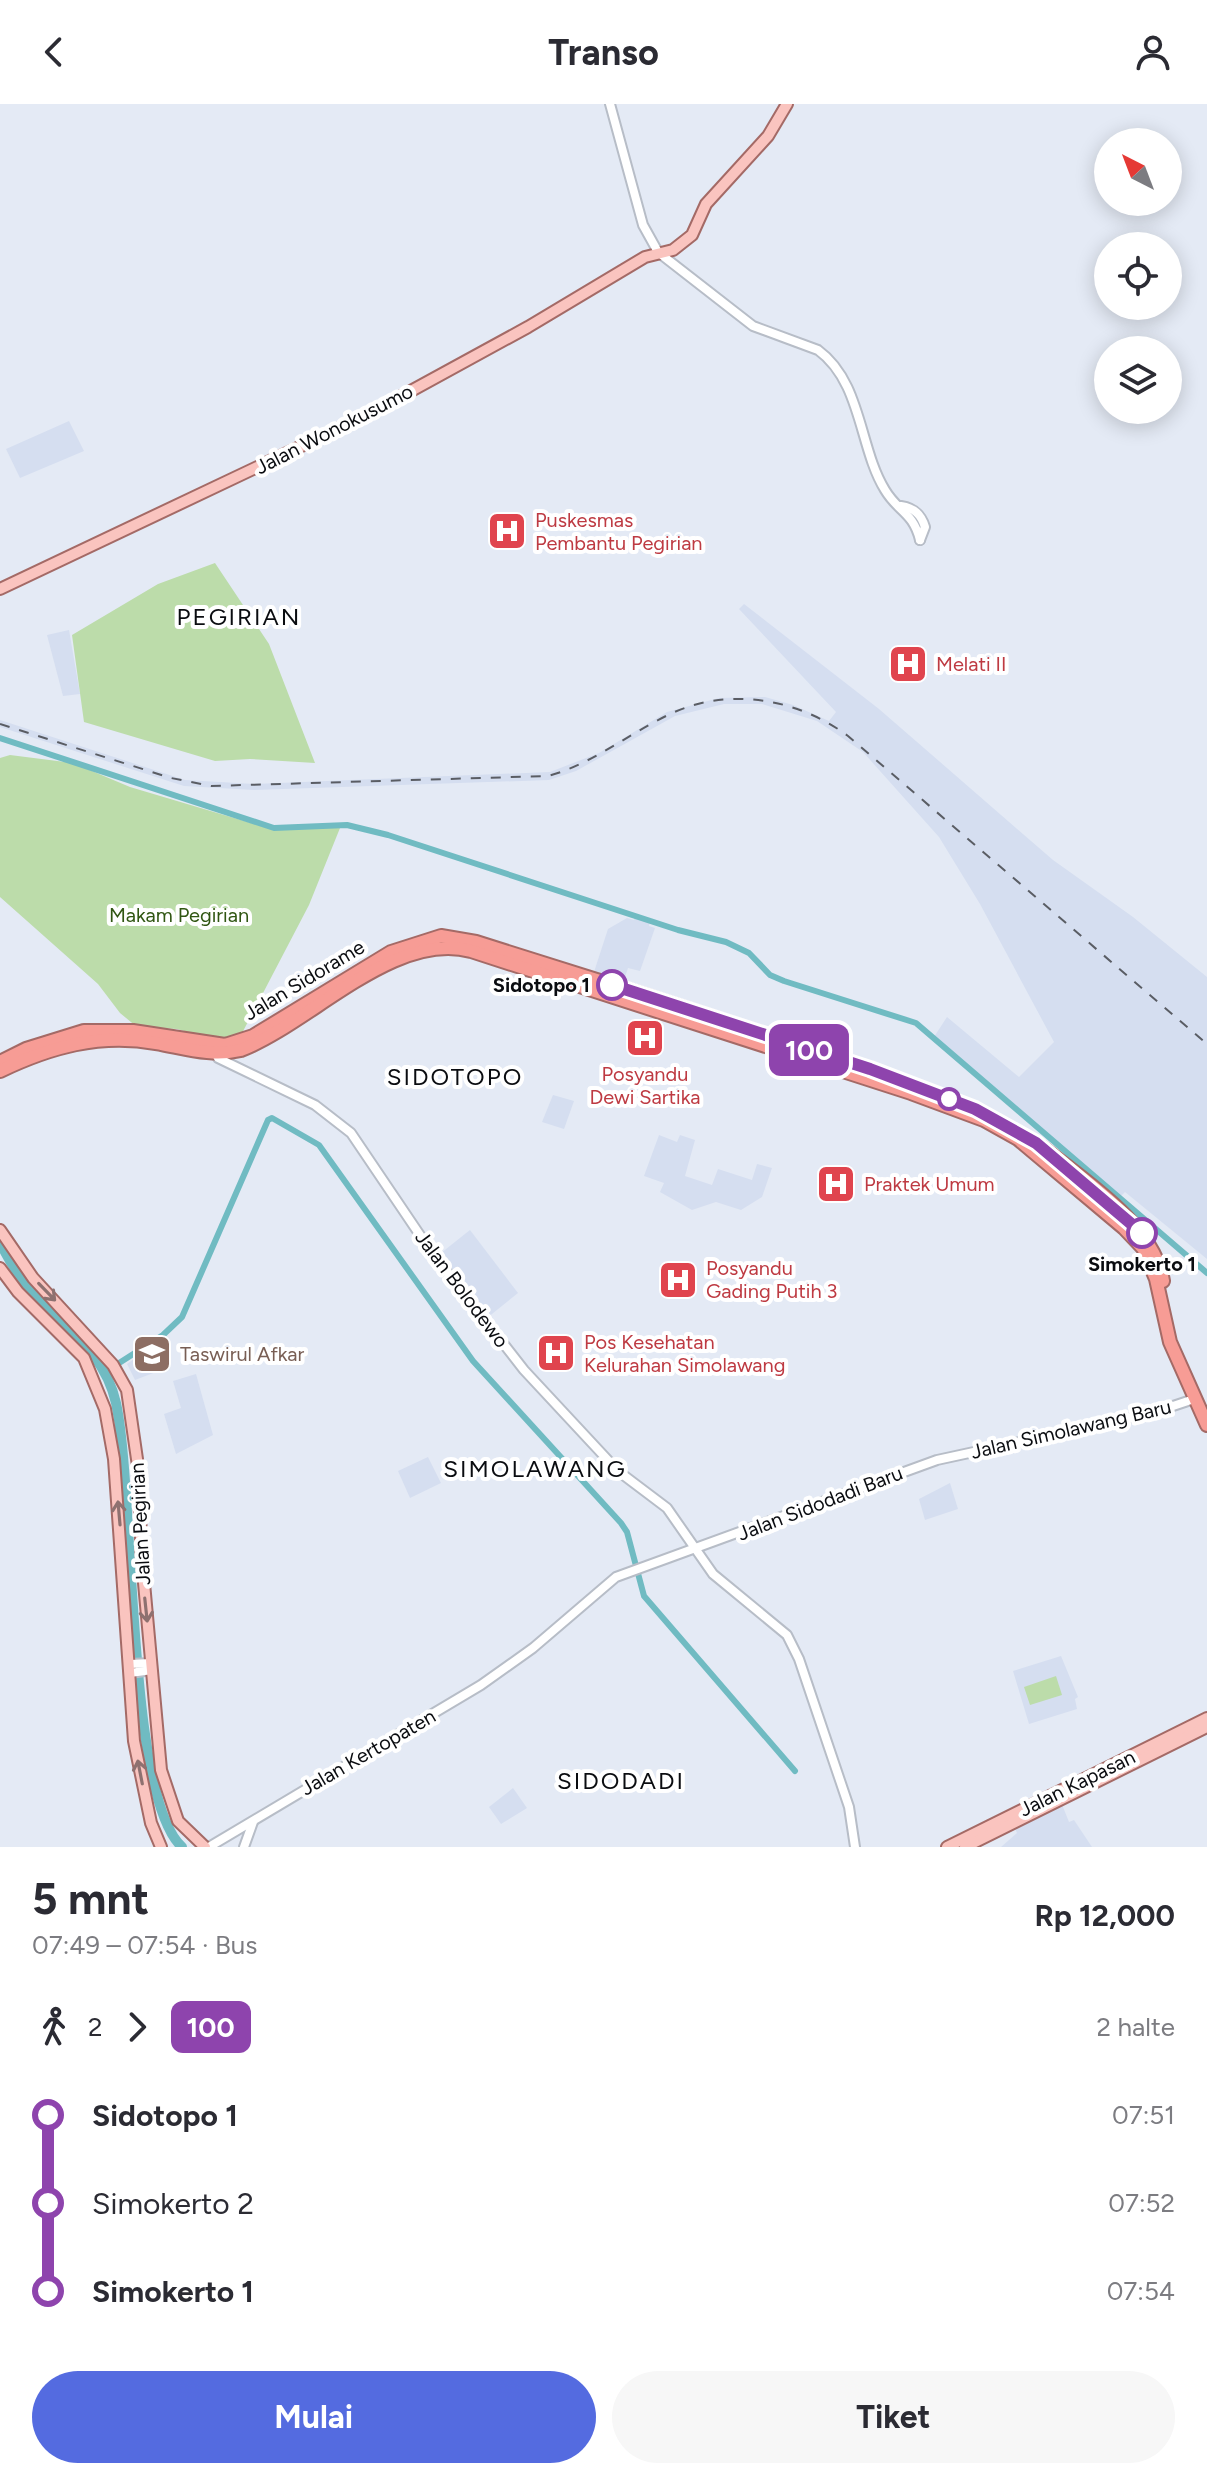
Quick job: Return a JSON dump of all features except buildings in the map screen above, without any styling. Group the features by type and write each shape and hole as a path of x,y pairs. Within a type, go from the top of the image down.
{"highway":[{"name":"Jalan Sidorame","path":"0,1071 35,1054 84,1041 124,1039 213,1050 258,1044 399,948 438,941 476,942 870,1069 1003,1126"},
{"name":"Jalan Sidorame","path":"0,1062 26,1049 84,1031 156,1033 213,1050"},
{"path":"1003,1126 1143,1248 1156,1279 1170,1342 1207,1425"},
{"path":"1003,1126 1064,1165 1132,1223 1152,1246 1160,1263 1176,1340 1207,1408"}],"main road":[{"name":"Jalan Wonokusumo","path":"0,589 367,415 658,252 673,250 692,235 706,204 772,131 787,104"},
{"name":"Jalan Pegirian","path":"1,1233 39,1284 114,1366 127,1390 138,1466 150,1667 164,1787 178,1821 203,1846"},
{"path":"0,1268 18,1292 76,1348 100,1391 114,1459 137,1757 151,1823 161,1847"},
{"name":"Jalan Kapasan","path":"947,1847 1207,1718"},
{"name":"Jalan Kapasan","path":"965,1847 1207,1727"}],"street":[{"path":"610,104 643,225 658,252 753,326 821,352 855,405 883,486 900,506"},
{"name":"Jalan Bolodewo","path":"213,1050 315,1105 351,1133 430,1250 524,1370 618,1471 667,1508 713,1574 765,1614 794,1646 849,1807 855,1847"},
{"name":"Jalan Simolawang Baru","path":"946,1457 1138,1417 1194,1399"},
{"name":"Jalan Sidodadi Baru","path":"636,1568 946,1457"},
{"name":"Jalan Kertopaten","path":"203,1846 481,1685 533,1648 606,1583 636,1568"},
{"path":"132,1668 150,1667"},
{"path":"244,1847 249,1827 256,1818"}],"shaded area":[{"path":"69,421 84,451 20,478 6,449"},
{"path":"744,604 879,709 1053,860 1133,917 1207,977 1207,1259 1125,1192 1120,1197 932,1040 947,1017 1019,1077 1054,1042 980,904 939,837 863,752 817,721 762,704 724,704 675,716 576,771 549,780 254,790 184,786 0,727 0,720 185,780 254,784 550,772 599,753 667,712 719,698 765,697 829,721 836,712 739,609"},
{"path":"69,630 80,694 63,696 47,635"},
{"path":"635,916 650,921 649,926 655,928 640,971 628,968 623,983 593,975 608,929 627,918 634,920"},
{"path":"553,1095 574,1101 564,1129 542,1122"},
{"path":"659,1135 677,1142 680,1135 695,1140 685,1176 712,1185 718,1169 752,1180 757,1164 772,1168 762,1197 741,1210 716,1202 692,1210 660,1192 664,1183 644,1176"},
{"path":"470,1230 518,1293 487,1318 441,1253"},
{"name":"Taswirul Afkar","path":"155,1344 169,1367 135,1380 127,1364"},
{"path":"196,1374 213,1435 176,1454 164,1414 181,1408 173,1381"},
{"path":"428,1457 441,1483 410,1498 398,1471"},
{"path":"950,1483 958,1509 925,1520 919,1499"},
{"path":"1061,1656 1078,1697 1075,1699 1077,1709 1029,1724 1013,1671"},
{"path":"513,1788 527,1808 501,1824 489,1807"},
{"path":"1061,1802 1069,1822 1074,1820 1092,1847 1001,1847 1017,1833 1013,1824"}],"green space":[{"path":"215,563 269,644 315,763 250,759 215,761 84,722 72,635 158,584"},
{"name":"Makam Pegirian","path":"10,755 73,763 130,787 264,827 340,828 309,905 240,1037 217,1040 177,1029 137,1027 120,1013 98,984 0,897 0,758"},
{"path":"1056,1676 1062,1695 1030,1705 1024,1687"}],"waterway":[{"path":"0,738 274,828 347,825 388,835 678,930 726,942 749,953 770,975 784,981 916,1023 1207,1273"},
{"path":"105,1372 163,1335 182,1317 268,1120 272,1118 319,1145 473,1361 621,1523 627,1532 644,1596 795,1771"},
{"path":"0,1243 22,1279 89,1350 110,1383 122,1446 135,1639 151,1769 164,1817 182,1847"}],"railway":[{"path":"0,724 171,778 211,786 548,776 580,764 668,715 691,706 737,699 784,705 828,723 848,736 1207,1044"}],"bus line":[{"name":"100","path":"612,985 870,1069 975,1109 1036,1143 1142,1233"}],"place":[{"name":"Puskesmas Pembantu Pegirian","path":"507,531"},
{"name":"Melati II","path":"908,664"},
{"name":"Sidotopo 1","path":"612,985"},
{"name":"Posyandu Dewi Sartika","path":"645,1038"},
{"name":"Praktek Umum","path":"836,1184"},
{"name":"Simokerto 1","path":"1142,1233"},
{"name":"Posyandu Gading Putih 3","path":"678,1280"},
{"name":"Pos Kesehatan Kelurahan Simolawang","path":"556,1353"},
{"name":"Taswirul Afkar","path":"152,1354"}],"district":[{"name":"PEGIRIAN","path":"239,616"},
{"name":"SIDOTOPO","path":"455,1076"},
{"name":"SIMOLAWANG","path":"535,1468"},
{"name":"SIDODADI","path":"621,1780"}]}
